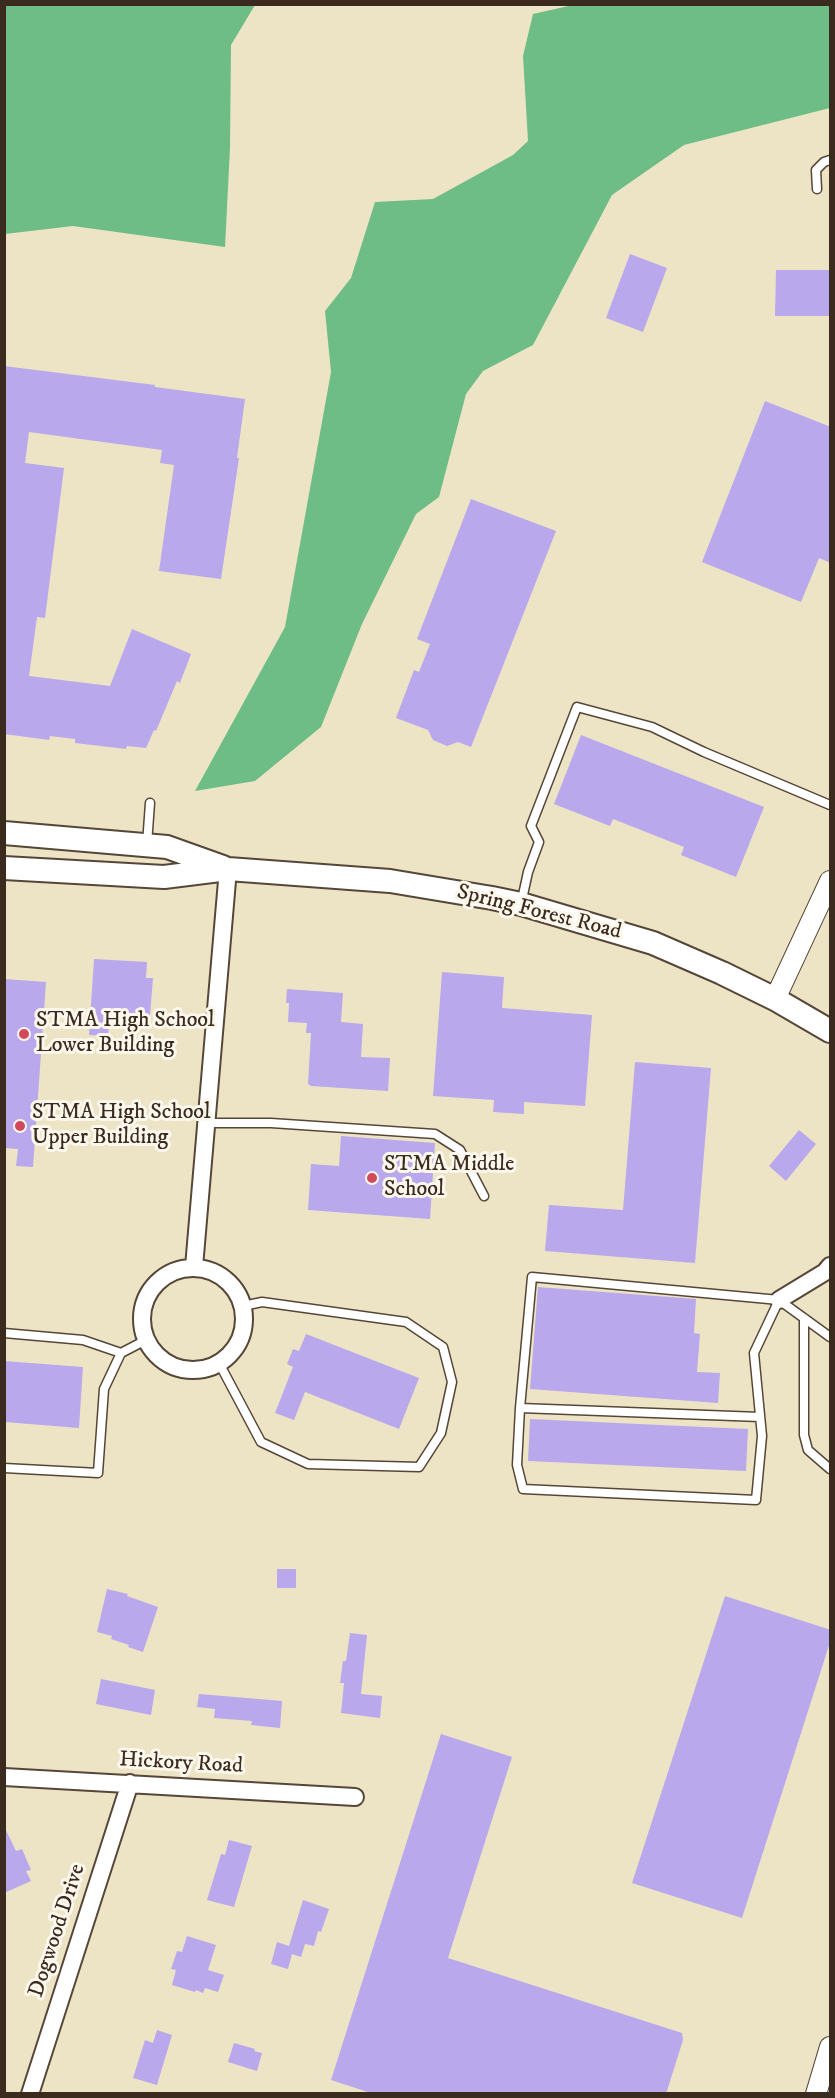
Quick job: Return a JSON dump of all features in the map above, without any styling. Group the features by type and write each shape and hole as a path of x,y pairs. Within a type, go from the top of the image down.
{"main road":[{"name":"Spring Forest Road","path":"4,833 167,847 228,869"},
{"name":"Spring Forest Road","path":"4,868 165,878 228,869 390,881 452,890 521,904 653,943 775,999 831,1031"}],"street":[{"path":"194,1267 228,869"},
{"path":"775,999 831,881"},
{"path":"779,1300 831,1266"},
{"path":"194,1267 210,1270 225,1278 236,1290 243,1306 245,1322 241,1339 232,1353 219,1363 203,1369 186,1370 169,1365 156,1354 146,1340 142,1323 143,1306 150,1291 161,1278 177,1270 194,1267"},
{"name":"Hickory Road","path":"4,1777 355,1797"},
{"name":"Dogwood Drive","path":"30,2094 130,1783"},
{"path":"816,2094 830,2052"}],"lane":[{"path":"817,189 816,170 824,162 831,160"},
{"path":"521,904 528,872 539,842 531,826 577,707 652,727 704,752 831,805"},
{"path":"147,846 150,803"},
{"path":"206,1123 271,1123 435,1134 460,1150 484,1196"},
{"path":"779,1300 754,1353 762,1436 756,1500 523,1489 517,1465 531,1277 779,1300 831,1337"},
{"path":"219,1363 261,1442 308,1464 419,1467 441,1432 452,1382 443,1347 406,1322 262,1302 243,1306"},
{"path":"804,1318 804,1435 808,1450 831,1469"},
{"path":"4,1333 83,1340 121,1353"},
{"path":"4,1468 98,1473 104,1389 121,1353 146,1340"},
{"path":"520,1408 760,1417"}],"green space":[{"path":"4,5 255,5 231,45 230,148 225,247 73,226 5,234"},
{"path":"573,5 830,5 830,108 684,145 612,195 533,345 483,371 466,394 439,497 416,514 362,624 321,727 255,781 195,791 285,627 331,372 325,311 351,278 375,202 433,199 513,155 528,141 523,56 533,14"}],"building":[{"path":"630,254 667,268 643,332 606,318"},
{"path":"776,270 831,270 831,316 775,316"},
{"path":"4,366 245,399 237,458 239,458 221,579 159,571 174,465 160,463 162,450 29,432 25,463 64,468 45,618 37,617 29,676 110,686 132,629 191,654 180,683 177,681 156,731 154,730 146,748 127,746 126,749 75,743 75,739 50,736 49,740 4,734"},
{"path":"765,401 831,427 831,563 819,558 801,602 702,562"},
{"path":"471,499 556,531 471,747 458,742 447,746 433,740 428,730 396,718 414,670 419,672 430,644 417,639"},
{"path":"581,735 764,807 736,877 681,855 684,847 613,819 610,826 554,804"},
{"path":"94,959 147,962 146,978 153,978 149,1028 109,1025 108,1036 89,1035"},
{"path":"442,972 504,977 502,1008 592,1015 585,1106 524,1102 524,1114 493,1112 494,1100 433,1096"},
{"name":"STMA High School Lower Building","path":"4,979 46,982 33,1167 16,1166 18,1149 4,1148"},
{"path":"287,989 343,993 341,1022 363,1024 361,1057 390,1058 388,1091 308,1084 311,1033 306,1033 307,1023 288,1022"},
{"path":"635,1062 711,1068 695,1263 545,1251 549,1205 623,1210"},
{"path":"799,1130 816,1144 786,1181 769,1166"},
{"name":"STMA Middle School","path":"341,1136 435,1143 430,1219 308,1210 311,1164 339,1166"},
{"path":"538,1287 696,1299 694,1333 700,1334 697,1372 720,1373 718,1403 530,1389"},
{"path":"306,1334 419,1378 399,1429 305,1392 294,1420 275,1413 293,1367 287,1364 293,1349 299,1351"},
{"path":"4,1361 83,1367 79,1428 4,1422"},
{"path":"530,1419 748,1429 746,1471 528,1461"},
{"path":"277,1569 296,1569 296,1588 277,1588"},
{"path":"107,1589 128,1594 127,1596 158,1607 143,1652 111,1639 112,1636 97,1632"},
{"path":"725,1596 831,1630 831,1639 742,1918 632,1883"},
{"path":"350,1633 367,1635 361,1694 382,1696 380,1718 341,1713 344,1683 340,1683"},
{"path":"101,1679 155,1690 151,1715 96,1704"},
{"path":"199,1694 282,1701 280,1728 251,1725 252,1721 214,1718 215,1709 197,1707"},
{"path":"441,1734 512,1757 448,1958 682,2033 683,2040 666,2094 374,2094 331,2080"},
{"path":"4,1826 16,1851 22,1849 31,1870 26,1871 31,1881 4,1893"},
{"path":"229,1840 252,1846 234,1907 207,1900 221,1854 225,1855"},
{"path":"303,1900 329,1909 321,1932 318,1931 314,1946 305,1944 301,1957 292,1954 288,1969 271,1964 277,1942 289,1946"},
{"path":"187,1936 216,1945 208,1970 224,1975 218,1992 205,1988 203,1993 196,1990 195,1992 172,1985 176,1970 171,1969 177,1951 182,1952"},
{"path":"157,2030 172,2035 157,2085 133,2078 145,2040 153,2043"},
{"path":"234,2043 262,2053 257,2071 228,2062"}],"place":[{"name":"STMA High School Lower Building","path":"24,1034"},
{"name":"STMA High School Upper Building","path":"20,1126"},
{"name":"STMA Middle School","path":"372,1178"}]}
